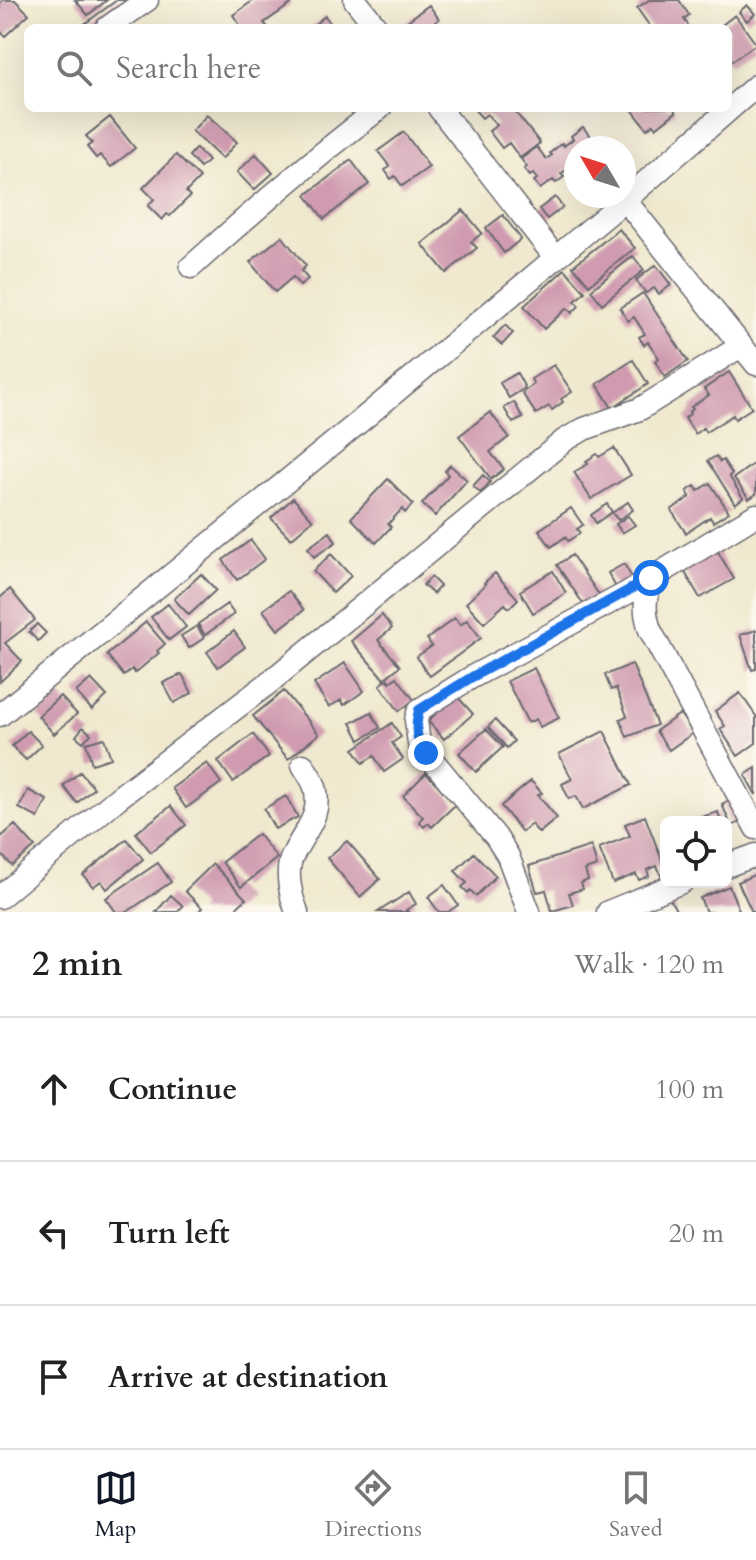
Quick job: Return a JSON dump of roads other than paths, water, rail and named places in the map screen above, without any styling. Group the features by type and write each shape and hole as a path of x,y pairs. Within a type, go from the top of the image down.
{"street":[{"path":"113,24 147,0"},
{"path":"355,0 374,24"},
{"path":"732,107 756,86"},
{"path":"191,267 263,202 375,112"},
{"path":"442,112 555,257"},
{"path":"636,190 726,112"},
{"path":"0,715 615,208"},
{"path":"631,208 756,364"},
{"path":"0,897 118,798 266,685 565,440 584,429 640,409 741,346"},
{"path":"529,912 502,846 419,744 416,720 419,710 756,515"},
{"path":"651,578 645,600 645,616 650,630 756,828"},
{"path":"297,912 289,879 291,859 316,811 315,788 303,765"},
{"path":"732,864 756,855"},
{"path":"608,912 667,888"}]}
